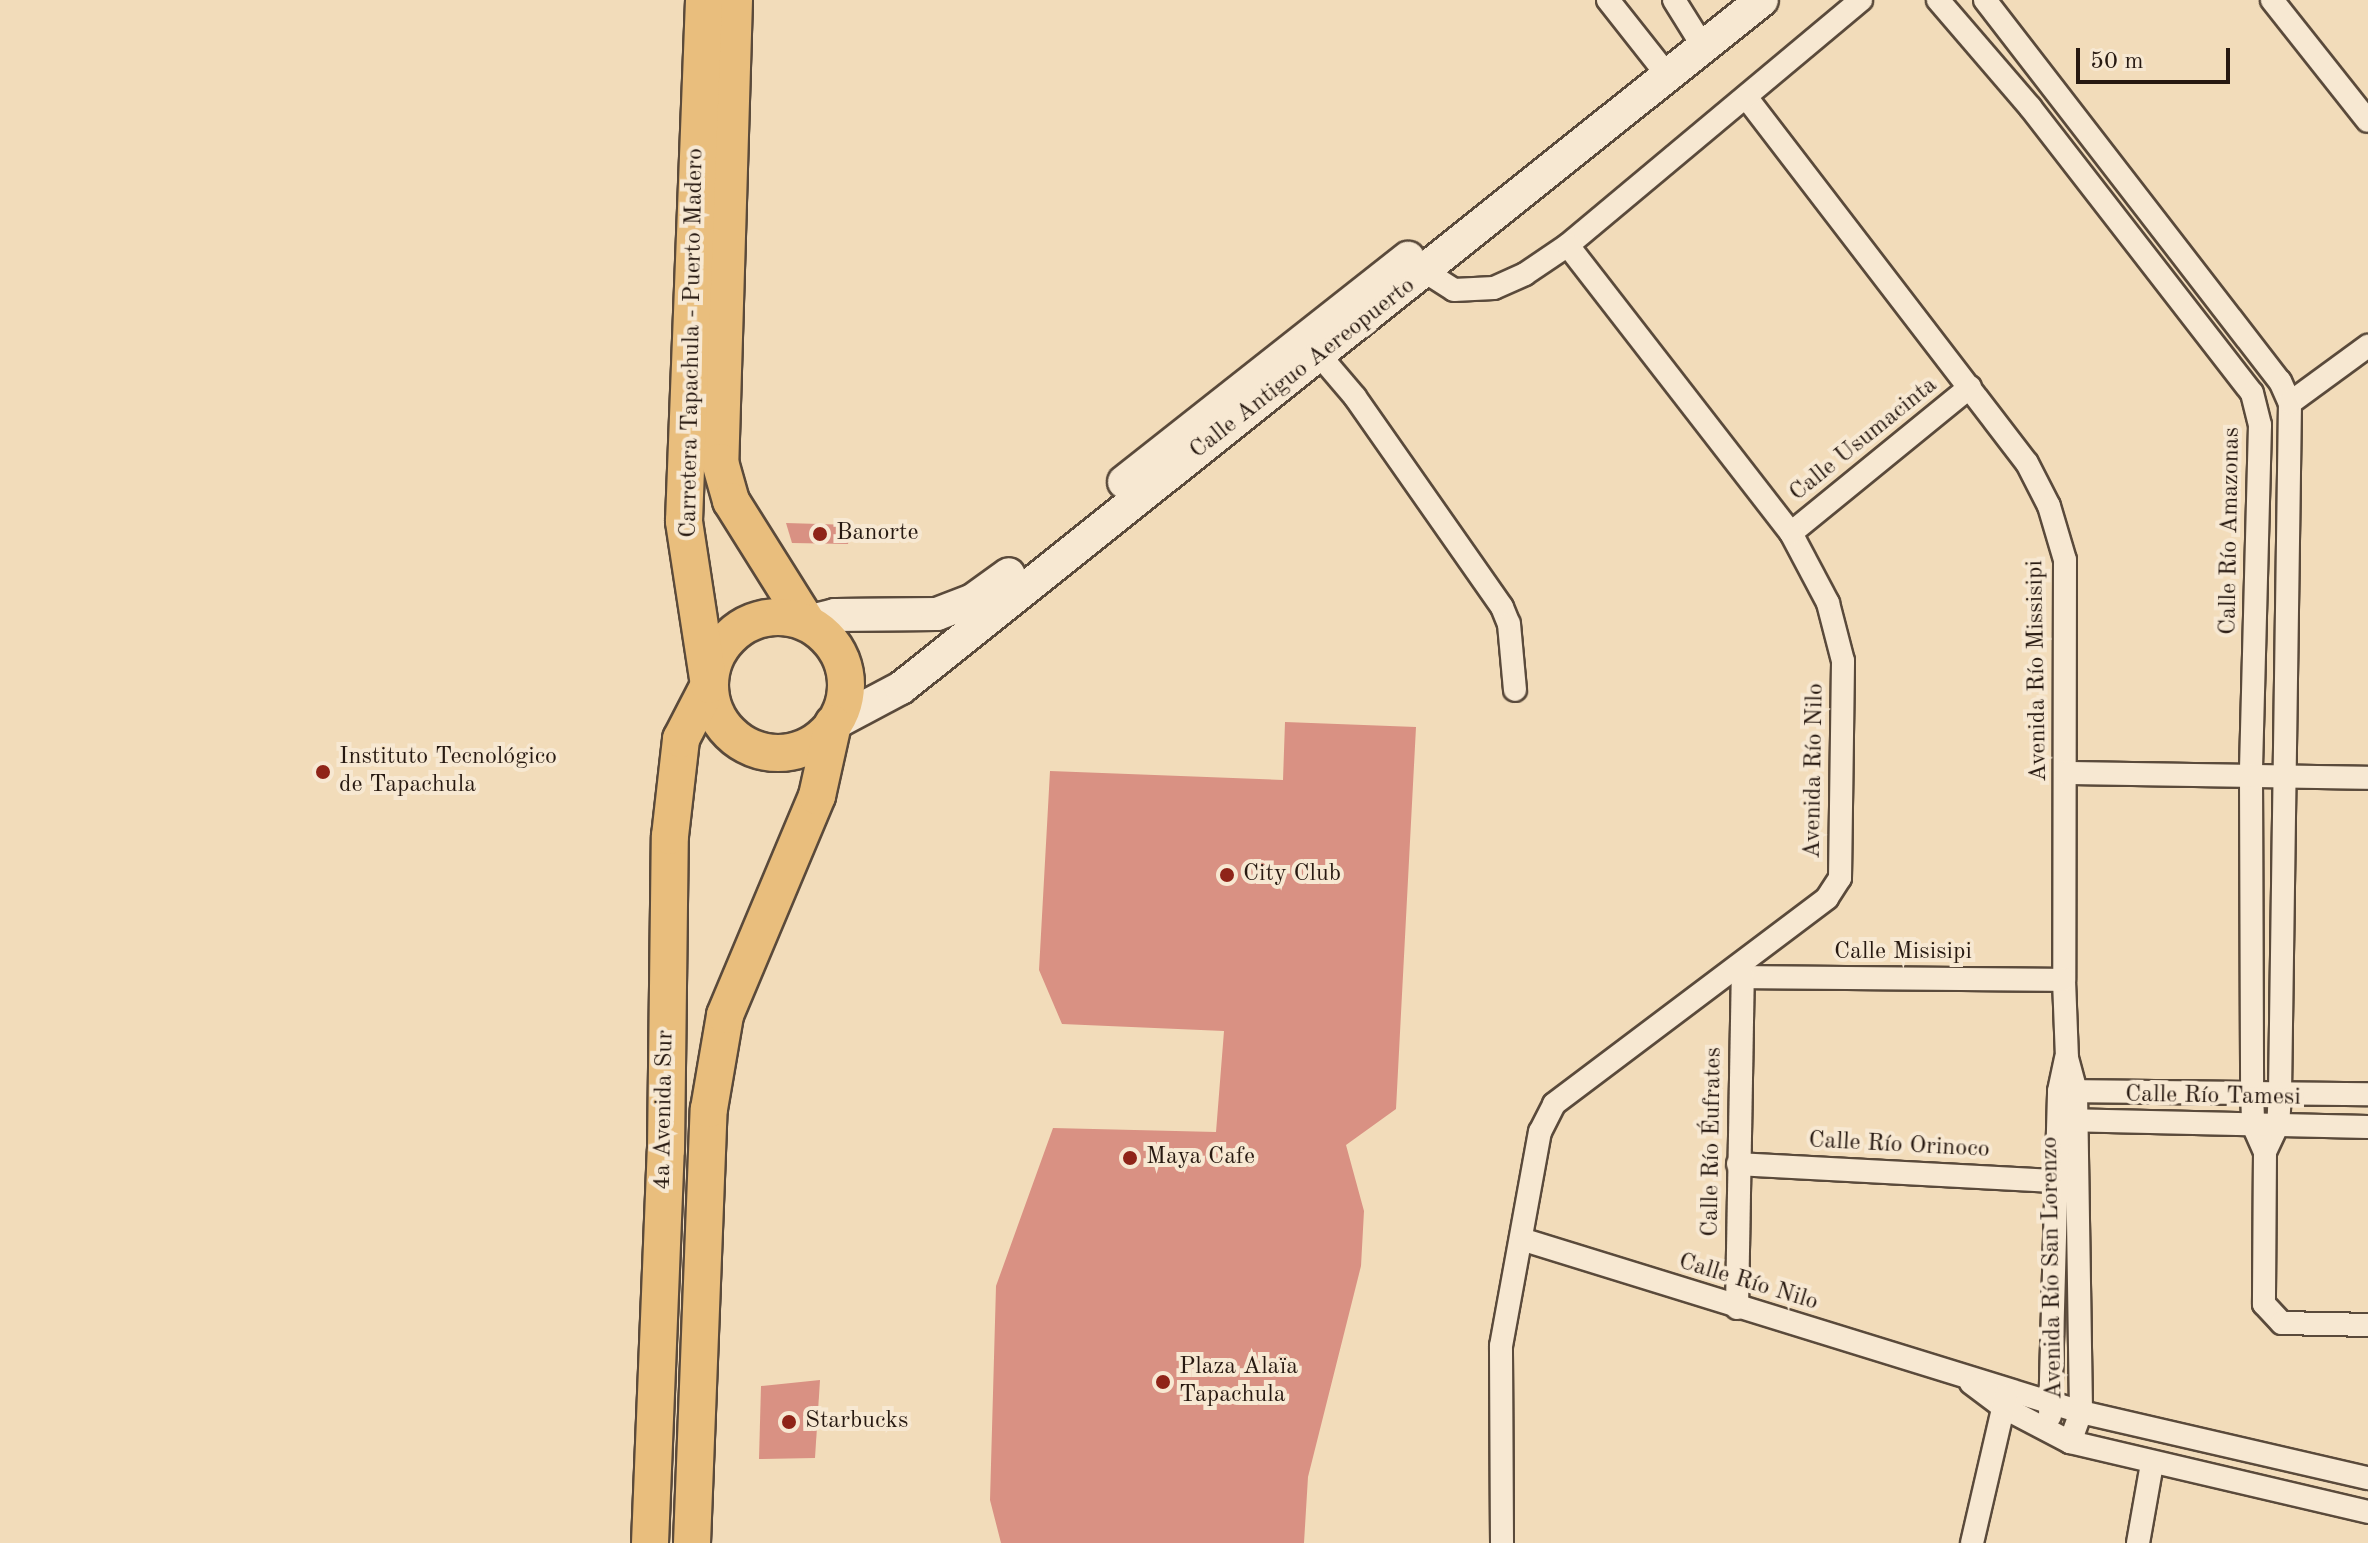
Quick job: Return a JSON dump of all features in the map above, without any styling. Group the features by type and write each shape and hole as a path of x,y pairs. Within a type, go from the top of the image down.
{"main road":[{"name":"Carretera Tapachula - Puerto Madero","path":"704,0 684,521 709,685"},
{"name":"Carretera Tapachula - Puerto Madero","path":"734,0 720,462 731,501 807,622"},
{"name":"Calle Antiguo Aereopuerto","path":"1697,40 1728,0"},
{"name":"Calle Antiguo Aereopuerto","path":"807,622 835,615 937,614 973,600 1416,266 1697,40 1762,0"},
{"name":"Calle Antiguo Aereopuerto","path":"833,724 901,688 1321,357 1416,266"},
{"path":"762,618 807,622 826,636 843,667 844,703 833,724 799,749 757,750 722,725 709,685 713,662 741,627 762,618"},
{"name":"4a Avenida Sur","path":"650,1543 666,1150 670,836 681,739 709,685"},
{"name":"4a Avenida Sur","path":"692,1543 707,1151 725,1015 817,796 833,724"}],"street":[{"path":"1608,0 1661,68"},
{"path":"1674,0 1697,40"},
{"path":"1416,266 1454,290 1494,288 1568,245 1861,0"},
{"name":"Calle Río Amazonas","path":"1938,0 2030,107 2252,393 2260,425 2251,776 2253,1125"},
{"path":"1985,0 2280,381 2290,403 2280,1091 2278,1124 2265,1152 2264,1304 2270,1315 2282,1323 2368,1325"},
{"path":"2272,0 2368,121"},
{"name":"Avenida Río Missisipi","path":"1746,97 2027,463 2049,506 2065,560 2064,980 2068,1091"},
{"name":"Avenida Río Nilo","path":"1502,1543 1501,1346 1540,1132 1554,1104 1738,972 1827,898 1840,878 1843,661 1828,603 1791,533 1568,245"},
{"path":"2290,403 2368,346"},
{"path":"1321,357 1355,397 1502,607 1509,624 1515,690"},
{"name":"Calle Usumacinta","path":"1791,533 1970,387"},
{"path":"2066,773 2368,778"},
{"name":"Calle Misisipi","path":"1738,972 2064,980"},
{"name":"Calle Río Éufrates","path":"1737,1308 1738,972"},
{"name":"Calle Río Tamesi","path":"2068,1091 2368,1094"},
{"name":"Avenida Río San Lorenzo","path":"2068,1091 2081,1412 2070,1442"},
{"name":"Calle Río Tamesi","path":"2068,1120 2368,1127"},
{"name":"Avenida Río San Lorenzo","path":"2048,1432 2057,1181 2068,1120"},
{"path":"2253,1125 2265,1152"},
{"name":"Calle Río Orinoco","path":"1738,1164 2057,1181"},
{"name":"Calle Río Nilo","path":"1521,1239 1961,1375 2005,1398 2048,1432 2070,1442 2152,1464 2368,1512"},
{"path":"1972,1543 2005,1398"},
{"name":"Calle Río Nilo","path":"2005,1398 2051,1403 2368,1478"},
{"path":"2138,1543 2152,1464"}],"building":[{"name":"Banorte","path":"786,523 852,525 848,544 792,543"},
{"name":"Plaza Alaïa Tapachula","path":"1285,722 1416,727 1396,1109 1346,1145 1364,1211 1361,1266 1308,1477 1304,1543 1001,1543 990,1500 996,1286 1053,1128 1216,1132 1224,1031 1062,1024 1039,970 1050,771 1283,780"},
{"name":"Starbucks","path":"820,1380 815,1458 759,1459 761,1386"}],"place":[{"name":"Banorte","path":"820,534"},
{"name":"Instituto Tecnológico de Tapachula","path":"323,772"},
{"name":"City Club","path":"1227,875"},
{"name":"Maya Cafe","path":"1130,1158"},
{"name":"Plaza Alaïa Tapachula","path":"1163,1382"},
{"name":"Starbucks","path":"789,1422"}]}
